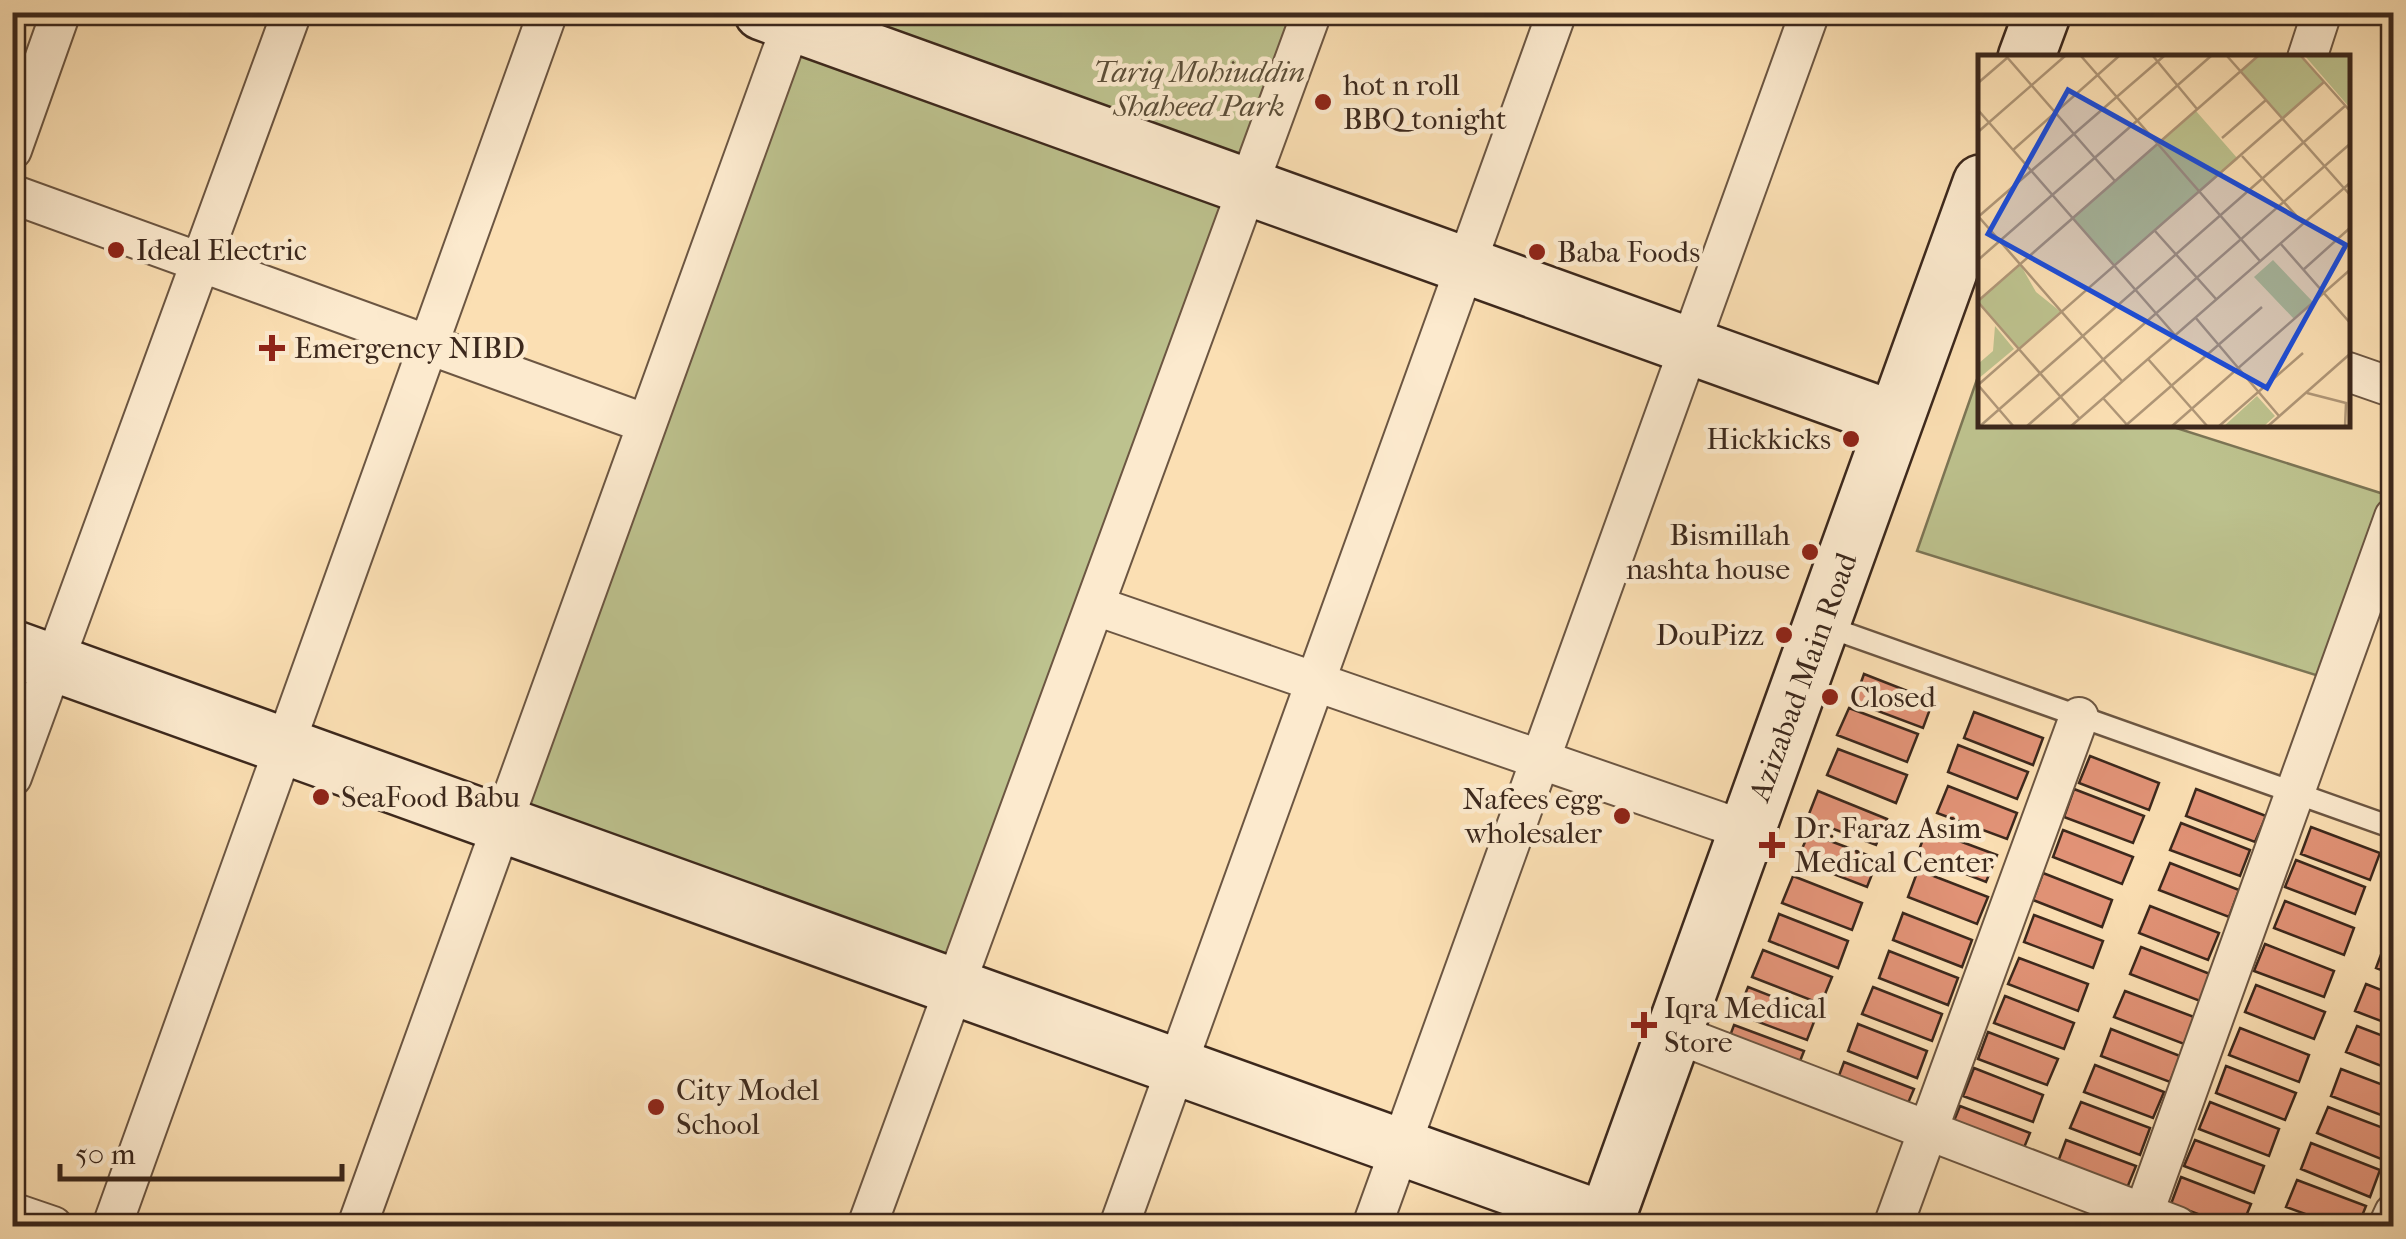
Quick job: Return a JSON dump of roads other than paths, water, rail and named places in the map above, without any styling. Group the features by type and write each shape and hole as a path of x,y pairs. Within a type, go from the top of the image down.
{"street":[{"path":"12,150 61,12"},
{"path":"12,777 33,655 201,262 292,12"},
{"path":"112,1226 548,12"},
{"path":"867,1226 1312,12"},
{"path":"1119,1226 1557,12"},
{"path":"1372,1226 1810,12"},
{"path":"2308,55 2322,12"},
{"path":"2027,55 2042,13"},
{"path":"357,1226 647,424 783,16 1895,420"},
{"path":"12,194 647,424"},
{"name":"Azizabad Main Road","path":"1605,1224 1895,420 1975,219"},
{"path":"2351,373 2394,388"},
{"path":"1674,1034 2154,1222 2296,794 2394,517"},
{"path":"1096,606 1747,831"},
{"path":"33,655 1401,1146 1605,1224"},
{"path":"1893,1226 2079,717"},
{"path":"12,1212 53,1226"},
{"path":"2388,1226 2394,1213"}],"lane":[{"path":"1822,625 2394,828"}],"place":[{"name":"hot n roll BBQ tonight","path":"1323,102"},
{"name":"Ideal Electric","path":"116,250"},
{"name":"Baba Foods","path":"1537,252"},
{"name":"Emergency NIBD","path":"272,348"},
{"name":"Hickkicks","path":"1851,439"},
{"name":"Bismillah nashta house","path":"1810,552"},
{"name":"DouPizz","path":"1784,635"},
{"name":"Closed","path":"1830,697"},
{"name":"SeaFood Babu","path":"321,797"},
{"name":"Nafees egg wholesaler","path":"1622,816"},
{"name":"Dr. Faraz Asim Medical Center","path":"1772,845"},
{"name":"Iqra Medical Store","path":"1644,1025"},
{"name":"City Model School","path":"656,1107"}],"park label":[{"name":"Tariq Mohiuddin Shaheed Park","path":"1199,89"}]}
